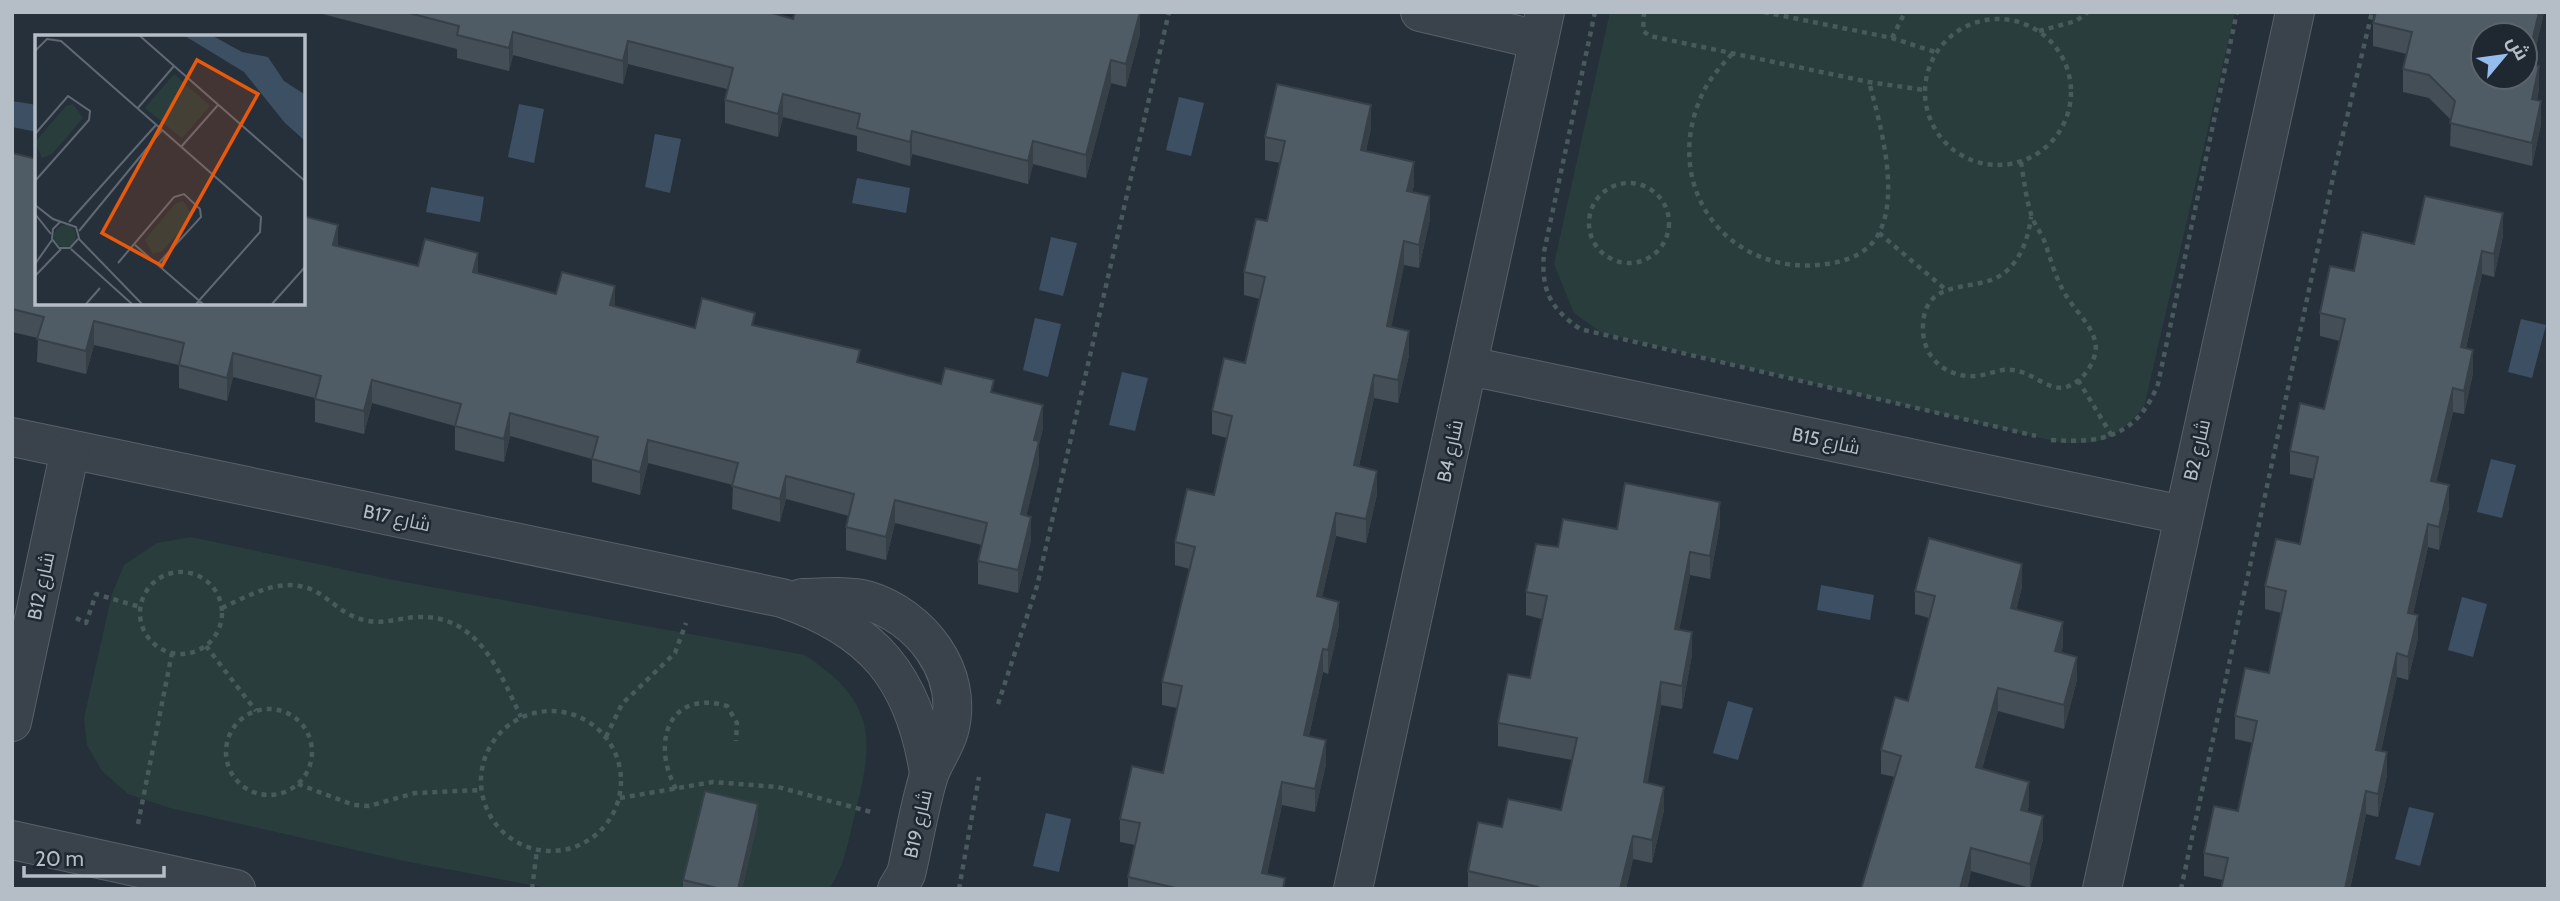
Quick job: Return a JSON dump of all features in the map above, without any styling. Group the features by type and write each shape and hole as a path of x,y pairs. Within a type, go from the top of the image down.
{"street":[{"path":"1420,12 1542,26"},
{"name":"B2 شارع","path":"2102,889 2295,12"},
{"name":"B4 شارع","path":"1353,889 1542,26"},
{"name":"B15 شارع","path":"1469,366 2183,515"},
{"name":"B17 شارع","path":"12,437 782,598 863,599 895,611 923,632 942,662 952,695 950,730 929,773"},
{"name":"B12 شارع","path":"12,722 71,450"},
{"name":"B19 شارع","path":"903,884 929,773"},
{"path":"12,840 236,889"}],"path":[{"path":"997,707 1037,586 1169,12"},
{"path":"1595,12 1544,252 1542,275 1548,297 1561,316 1580,329 2050,440 2074,442 2112,436 2135,423 2151,401 2158,384 2237,12"},
{"path":"1644,12 1643,31 1650,36 1869,82 1924,90"},
{"path":"1764,12 1892,38 1935,52"},
{"path":"1892,38 1905,12"},
{"path":"2039,31 2076,21 2088,12"},
{"path":"2181,889 2335,168 2372,12"},
{"path":"1983,19 2012,19 2039,31 2062,54 2072,86 2067,118 2049,146 2021,162 1994,166 1966,159 1944,142 1929,118 1924,90 1927,70 1935,52 1956,31 1983,19"},
{"path":"1732,54 1714,73 1701,96 1693,121 1691,173 1712,223 1732,243 1756,256 1782,265 1809,267 1836,263 1862,254 1879,233 1888,199 1886,160 1869,82"},
{"path":"2021,162 2031,217 2029,236 2020,255 2008,270 1991,280 1945,289 1926,312 1923,325 1925,343 1933,360 1942,369 1976,376 2011,369 2028,374 2049,387 2060,388 2078,380 2095,356 2096,343 2061,285 2045,241 2031,217"},
{"path":"1634,182 1653,189 1666,204 1670,222 1667,240 1656,255 1639,263 1616,263 1602,253 1590,235 1590,214 1598,196 1615,184 1634,182"},
{"path":"1879,233 1945,289"},
{"path":"2078,380 2112,436"},
{"path":"188,571 211,583 222,608 216,635 206,646 195,652 172,653 160,649 144,631 140,607 151,584 162,575 188,571"},
{"path":"606,737 622,704 675,653 685,626 694,579"},
{"path":"222,608 268,587 286,584 313,591 341,611 365,621 390,623 415,617 436,618 457,625 488,653 521,718"},
{"path":"37,602 86,623 96,594 140,607"},
{"path":"206,646 256,711"},
{"path":"130,865 172,653"},
{"path":"676,789 666,771 662,751 665,731 677,714 692,705 710,701 727,706 737,723 736,741"},
{"path":"543,710 566,712 588,721 606,737 620,766 620,798 612,818 598,834 580,846 559,851 537,850 517,843 500,830 488,811 481,790 482,768 489,747 503,730 521,718 543,710"},
{"path":"256,711 286,712 307,732 312,747 311,762 298,784 288,791 263,795 239,784 231,774 227,761 228,737 244,717 256,711"},
{"path":"959,889 980,767"},
{"path":"620,798 713,782 778,787 918,824 968,832"},
{"path":"298,784 354,805 369,806 415,793 481,790"},
{"path":"532,889 537,850"}],"green space":[{"path":"1610,12 2235,12 2144,407 2125,427 2108,438 2062,443 1602,333 1574,313 1554,264"},
{"path":"191,537 393,580 805,655 829,673 858,707 867,745 861,790 845,855 834,881 829,889 552,889 404,861 170,808 128,794 102,771 87,745 84,718 112,594 124,565 157,543"}],"water":[{"path":"1179,97 1204,103 1191,156 1166,150"},
{"path":"12,101 35,105 35,132 12,127"},
{"path":"519,104 544,109 534,163 508,157"},
{"path":"655,134 681,139 670,193 645,187"},
{"path":"857,178 910,188 906,213 852,203"},
{"path":"431,187 484,197 480,222 426,212"},
{"path":"1051,237 1077,243 1063,296 1039,290"},
{"path":"1035,318 1061,324 1048,377 1023,370"},
{"path":"2521,319 2546,325 2532,378 2508,372"},
{"path":"1122,372 1148,378 1135,431 1109,425"},
{"path":"2491,459 2516,465 2502,518 2477,512"},
{"path":"1821,585 1874,595 1870,620 1817,610"},
{"path":"2462,597 2487,604 2473,657 2448,650"},
{"path":"1728,701 1753,708 1738,760 1713,753"},
{"path":"2409,807 2434,813 2420,866 2395,859"},
{"path":"1046,813 1071,819 1059,872 1033,866"}],"building":[{"path":"405,12 769,12 793,19 795,12 1140,12 1126,64 1111,60 1086,155 1033,141 1028,161 912,131 910,142 857,128 860,114 783,94 778,114 725,100 733,68 628,41 623,61 513,32 509,48 457,35 459,26"},
{"path":"2376,12 2539,12 2537,21 2469,21 2469,91 2534,91 2532,99 2541,101 2532,143 2450,123 2455,101 2429,75 2403,69 2412,32 2373,23"},
{"path":"1277,84 1371,105 1361,150 1414,162 1407,191 1430,196 1419,245 1404,241 1387,326 1409,331 1398,380 1374,375 1354,465 1377,471 1366,519 1336,513 1317,596 1339,602 1328,650 1323,649 1304,735 1326,740 1315,789 1282,782 1262,873 1285,878 1283,889 1180,889 1128,877 1140,823 1120,819 1132,766 1163,773 1182,686 1162,682 1195,547 1175,542 1187,489 1214,495 1232,416 1212,411 1224,358 1245,363 1265,277 1244,272 1256,219 1267,221 1285,141 1265,137"},
{"path":"12,153 35,159 35,304 304,304 304,216 338,225 333,245 418,266 425,239 478,253 473,272 556,294 562,272 615,286 610,305 695,328 702,298 755,313 752,325 860,350 857,362 941,384 945,368 994,380 991,392 1043,405 1034,440 1039,441 1021,514 1031,517 1018,570 978,561 987,523 895,500 886,537 846,527 854,494 786,476 780,499 732,486 738,463 648,440 640,472 592,459 598,437 510,413 504,439 455,426 461,404 372,380 364,411 315,399 321,376 233,353 227,378 179,365 184,343 94,321 86,351 37,339 44,317 12,309"},
{"path":"2425,196 2503,213 2494,254 2482,251 2461,347 2473,350 2464,391 2453,388 2431,481 2449,485 2439,527 2428,524 2408,613 2418,615 2408,657 2397,653 2376,750 2387,752 2378,794 2366,791 2345,889 2221,889 2228,858 2204,853 2214,806 2238,811 2257,721 2235,716 2245,668 2269,673 2286,591 2265,586 2276,539 2300,544 2318,457 2290,451 2300,403 2324,409 2345,319 2320,313 2330,266 2354,271 2362,232 2414,244"},
{"path":"1625,483 1720,502 1710,556 1690,552 1675,629 1692,632 1682,686 1661,682 1644,782 1664,787 1652,840 1633,836 1620,889 1537,889 1538,887 1468,871 1478,822 1502,827 1508,799 1561,810 1577,738 1498,723 1508,674 1530,678 1547,596 1526,592 1536,544 1558,547 1563,519 1617,529"},
{"path":"1929,538 2022,564 2011,608 2063,622 2055,651 2077,657 2064,705 1998,688 1976,767 2029,782 2021,810 2043,816 2030,864 1971,848 1960,889 1861,889 1901,756 1881,750 1895,697 1908,701 1935,596 1915,591"},
{"path":"705,791 758,804 738,889 721,889 683,880"}]}
